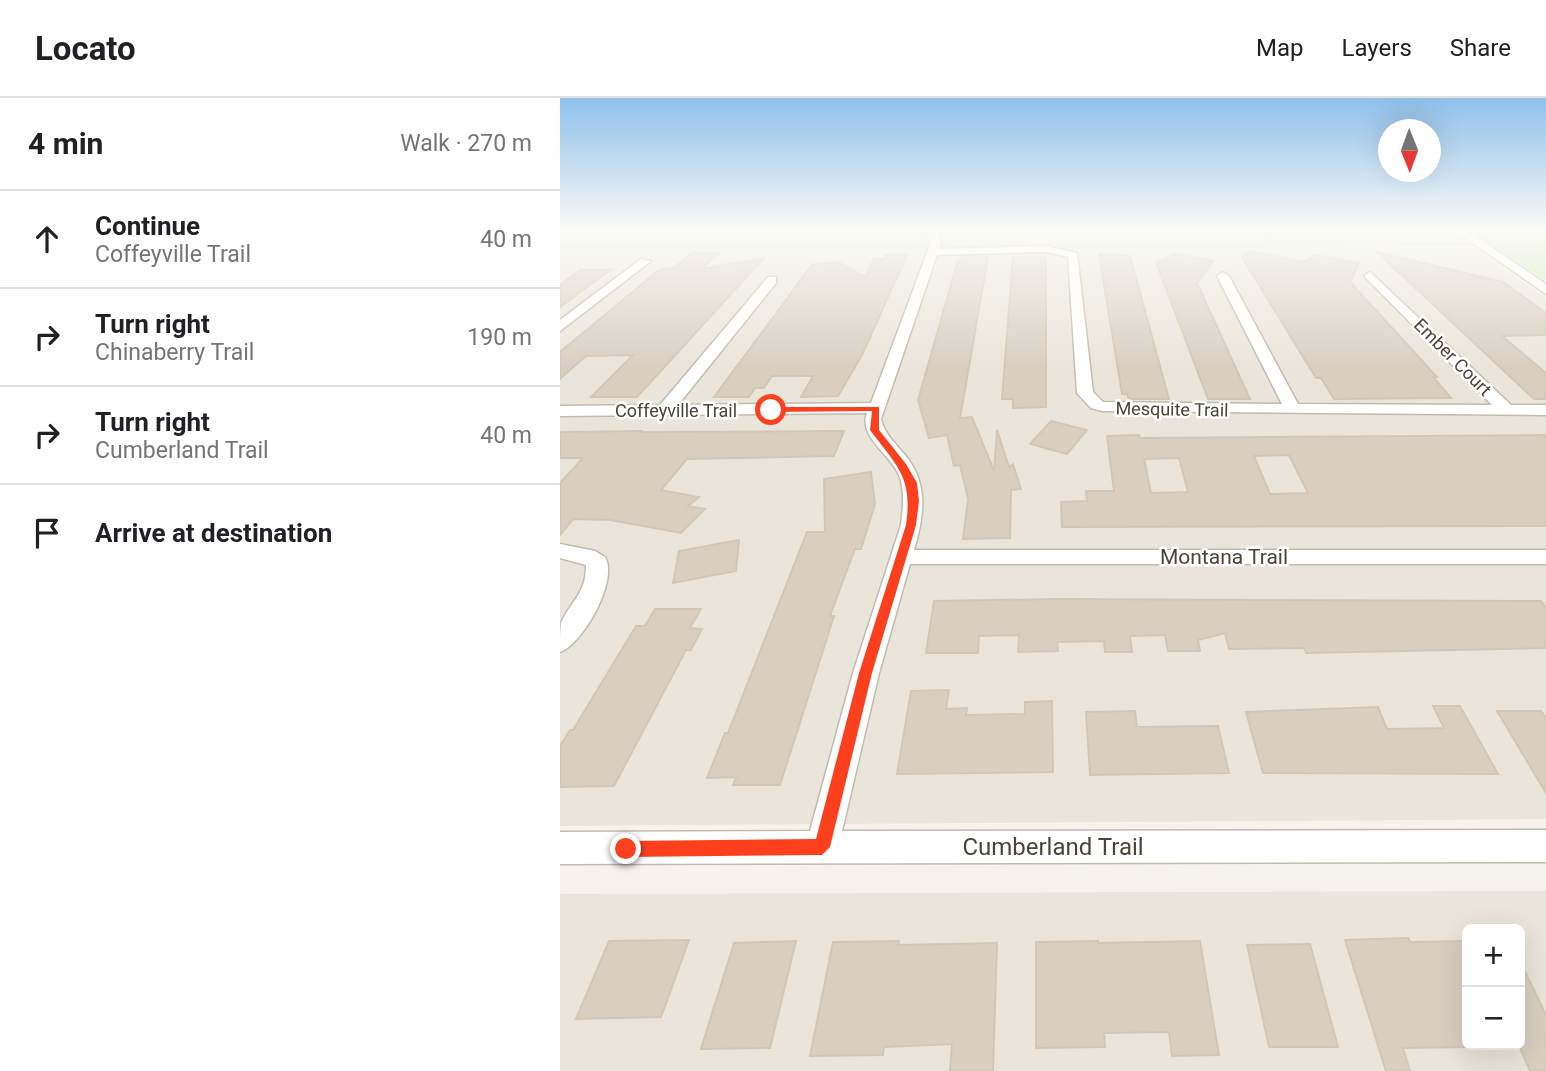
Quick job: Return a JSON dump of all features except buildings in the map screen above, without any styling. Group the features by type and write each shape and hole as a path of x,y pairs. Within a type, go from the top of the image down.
{"street":[{"path":"560,327 626,275"},
{"path":"822,847 866,673 911,525 914,501 912,483 903,466 874,430 876,408 924,275"},
{"name":"Mesquite Trail","path":"1074,275 1081,374 1085,393 1097,405 1122,410 1546,410"},
{"path":"1525,275 1546,290"},
{"path":"1223,276 1293,410"},
{"name":"Ember Court","path":"1370,276 1506,409"},
{"path":"665,410 772,280"},
{"name":"Coffeyville Trail","path":"560,411 876,408"},
{"path":"560,551 587,556 597,562 599,577 594,596 560,642"},
{"name":"Montana Trail","path":"902,557 1546,557"},
{"name":"Cumberland Trail","path":"560,849 1546,846"}],"shaded area":[{"path":"560,275 1514,275 1546,298 1546,819 560,826"},
{"path":"1546,891 1546,1071 560,1071 560,894"}],"route":[{"path":"626,849 822,847 866,673 911,525 914,501 912,483 903,466 874,430 876,408 771,410"}]}
